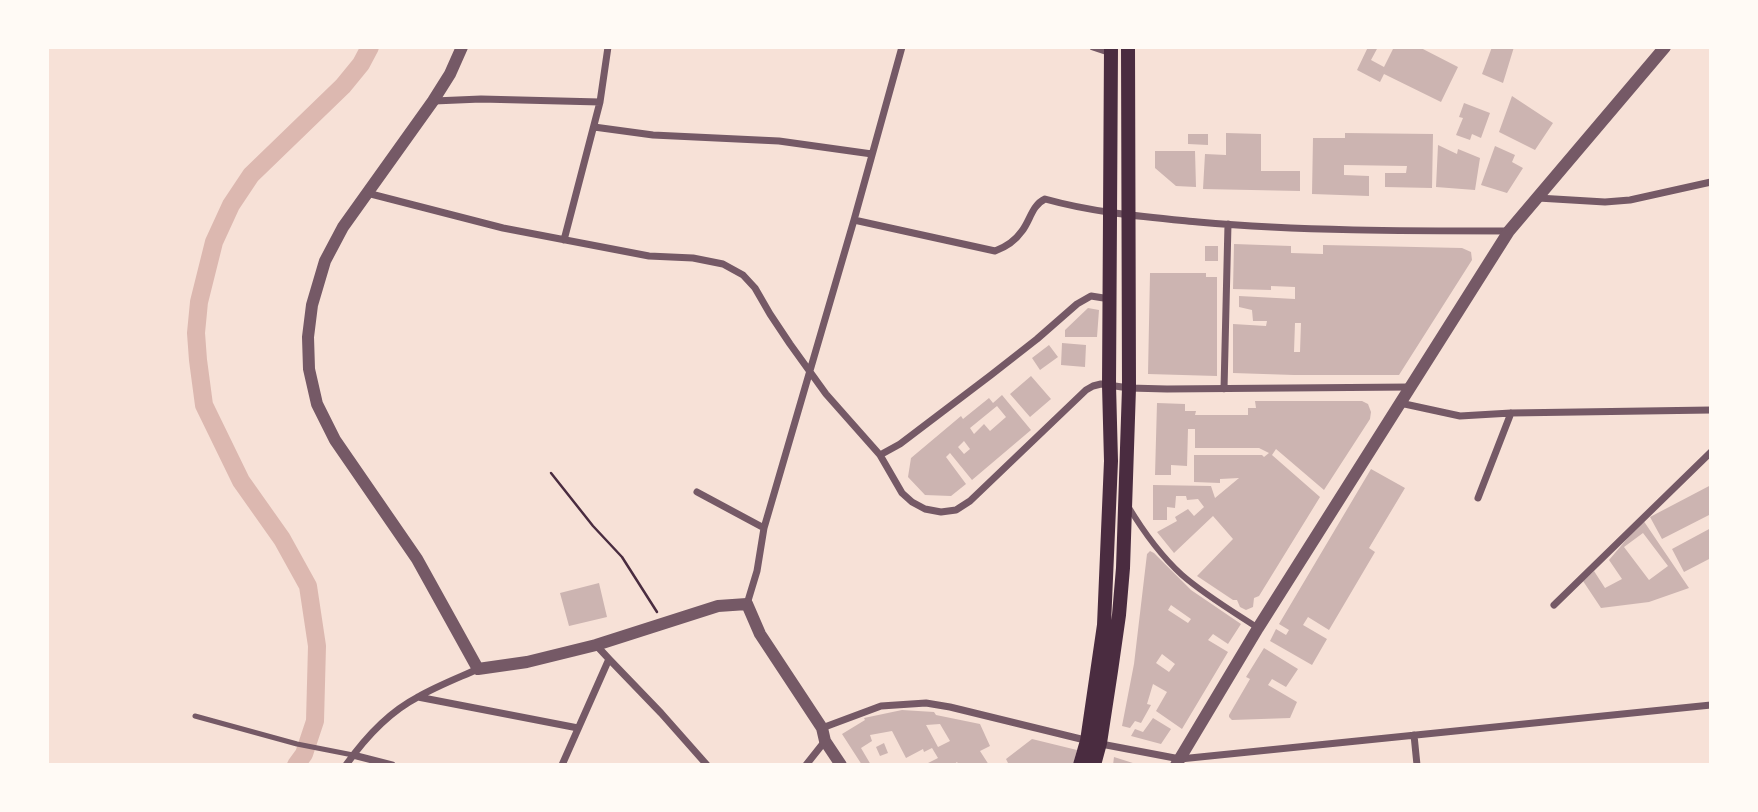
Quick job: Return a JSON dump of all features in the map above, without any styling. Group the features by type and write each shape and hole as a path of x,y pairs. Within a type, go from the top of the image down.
{"main road":[{"path":"1080,765 1093,742 1119,615 1129,388 1128,47"},
{"path":"1094,765 1093,742 1104,625 1111,461 1111,50"}],"street":[{"path":"462,47 450,74 433,101 343,227 325,261 312,305 308,337 309,369 317,404 335,440 417,559 478,669"},
{"path":"564,240 600,102 608,47"},
{"path":"841,765 760,634 747,604 757,570 764,528 855,220 902,47"},
{"path":"1093,47 1111,50"},
{"path":"1178,762 1258,628 1509,232 1665,47"},
{"path":"433,101 481,99 600,102"},
{"path":"594,127 653,135 779,141 872,155"},
{"path":"1538,198 1605,202 1630,200 1711,182"},
{"path":"367,194 503,228 564,240 649,256 693,258 723,264 743,275 755,288 826,394 880,455 902,493 925,509 941,512 956,510 970,501 1093,386 1101,384 1129,388 1224,389 1410,387"},
{"path":"855,220 995,251 1006,247 1023,231 1041,200 1111,214 1228,224 1305,229 1509,232"},
{"path":"1224,389 1228,224"},
{"path":"880,455 900,444 990,376 1077,304 1091,296 1110,299"},
{"path":"1400,402 1460,416 1711,410"},
{"path":"1478,498 1511,413"},
{"path":"1554,605 1711,452"},
{"path":"697,492 764,528"},
{"path":"1125,501 1145,533 1181,574 1258,628"},
{"path":"346,765 380,725 401,708 418,697 478,669 527,662 596,645 718,606 747,604"},
{"path":"596,645 708,765"},
{"path":"562,765 609,659"},
{"path":"418,697 578,728"},
{"path":"806,765 823,734 881,706 926,703 1178,762 1711,705"},
{"path":"1414,735 1417,765"},
{"path":"353,755 392,765"}],"lane":[{"path":"195,716 297,744 353,755"}],"path":[{"path":"551,473 593,526 622,557 664,624"}],"building":[{"path":"1368,47 1378,47 1371,60 1384,67 1394,47 1419,47 1458,67 1441,102 1384,74 1380,82 1357,70"},
{"path":"1492,47 1514,47 1503,83 1482,74"},
{"path":"1512,96 1553,123 1535,150 1499,132"},
{"path":"1464,103 1490,113 1481,138 1472,134 1470,140 1456,135 1463,118 1459,117"},
{"path":"1226,133 1261,134 1261,171 1300,171 1300,191 1203,189 1205,154 1226,155"},
{"path":"1345,133 1433,134 1432,188 1385,187 1385,173 1406,173 1407,166 1344,165 1344,175 1369,176 1369,196 1312,194 1313,138 1345,138"},
{"path":"1188,134 1208,134 1208,145 1188,144"},
{"path":"1438,145 1457,154 1458,149 1480,158 1475,190 1436,187"},
{"path":"1495,146 1515,155 1512,162 1523,168 1507,193 1481,185"},
{"path":"1155,151 1195,151 1196,187 1176,186 1155,168"},
{"path":"1234,244 1291,246 1291,253 1323,254 1323,245 1462,248 1471,252 1472,260 1399,375 1233,373 1233,324 1266,326 1267,321 1253,321 1252,310 1239,307 1239,296 1295,299 1295,287 1271,286 1271,290 1233,289","holes":["1295,323 1301,323 1300,352 1294,352"]},
{"path":"1205,246 1218,246 1218,261 1205,261"},
{"path":"1150,273 1206,273 1206,277 1217,277 1217,376 1148,374"},
{"path":"1088,308 1099,310 1097,337 1065,337 1065,330"},
{"path":"1062,343 1086,345 1085,367 1061,365"},
{"path":"1049,345 1058,357 1040,370 1032,358"},
{"path":"1031,376 1051,399 1030,417 1010,394"},
{"path":"1002,395 1031,430 972,480 950,453 946,457 966,484 951,496 925,495 908,477 911,458 961,416 963,419 989,398 993,403","holes":["997,406 1006,417 990,431 984,424 974,434 970,428","964,441 970,449 964,454 958,447"]},
{"path":"1255,401 1362,401 1368,404 1371,412 1370,419 1324,490 1276,449 1272,455 1320,497 1259,596 1254,598 1253,607 1246,610 1240,607 1237,600 1197,576 1233,539 1213,516 1174,553 1157,532 1177,521 1175,517 1188,509 1194,516 1204,507 1198,499 1187,500 1186,496 1176,496 1175,508 1167,507 1167,520 1153,520 1153,485 1211,486 1215,498 1239,478 1220,479 1220,483 1194,482 1194,455 1264,457 1269,453 1259,448 1195,448 1195,429 1188,429 1187,466 1171,465 1171,475 1155,475 1157,403 1185,404 1185,411 1196,411 1195,415 1248,415 1248,408 1256,408"},
{"path":"1371,469 1405,488 1369,548 1375,552 1329,630 1308,617 1303,625 1327,639 1312,665 1270,641 1276,629 1286,635 1289,630 1279,624"},
{"path":"1711,485 1711,514 1662,539 1650,517"},
{"path":"1643,520 1689,588 1649,602 1601,608 1583,581 1594,571 1605,588 1622,579 1609,560","holes":["1643,533 1668,566 1649,580 1624,547"]},
{"path":"1711,528 1711,558 1684,572 1672,549"},
{"path":"1150,551 1154,553 1191,590 1241,624 1228,644 1213,634 1208,640 1228,652 1182,729 1156,711 1167,692 1153,684 1147,704 1151,705 1141,723 1135,721 1130,728 1122,726 1134,664 1147,554","holes":["1171,605 1191,619 1188,623 1168,610","1162,654 1175,664 1169,672 1156,663"]},
{"path":"599,583 607,617 569,626 560,593"},
{"path":"1264,648 1298,669 1286,687 1272,679 1268,685 1297,702 1290,718 1232,720 1229,715 1250,679 1246,677"},
{"path":"902,710 934,712 936,715 980,724 990,746 980,751 989,765 959,765 957,762 953,765 924,765 938,758 932,748 924,752 923,749 906,758 892,731 870,735 872,741 861,748 871,765 862,765 842,734 865,720 864,718","holes":["940,724 950,741 938,747 926,725"]},
{"path":"1153,718 1171,729 1161,744 1131,736 1135,729 1143,732"},
{"path":"1032,739 1077,750 1073,765 1009,765 1006,759"},
{"path":"884,743 888,753 880,756 876,747"},
{"path":"1114,757 1136,764 1113,765"}],"waterway":[{"path":"296,765 304,754 315,721 317,646 308,586 282,539 241,481 204,405 196,333 199,302 214,242 231,205 251,175 343,86 361,64 370,47"}]}
